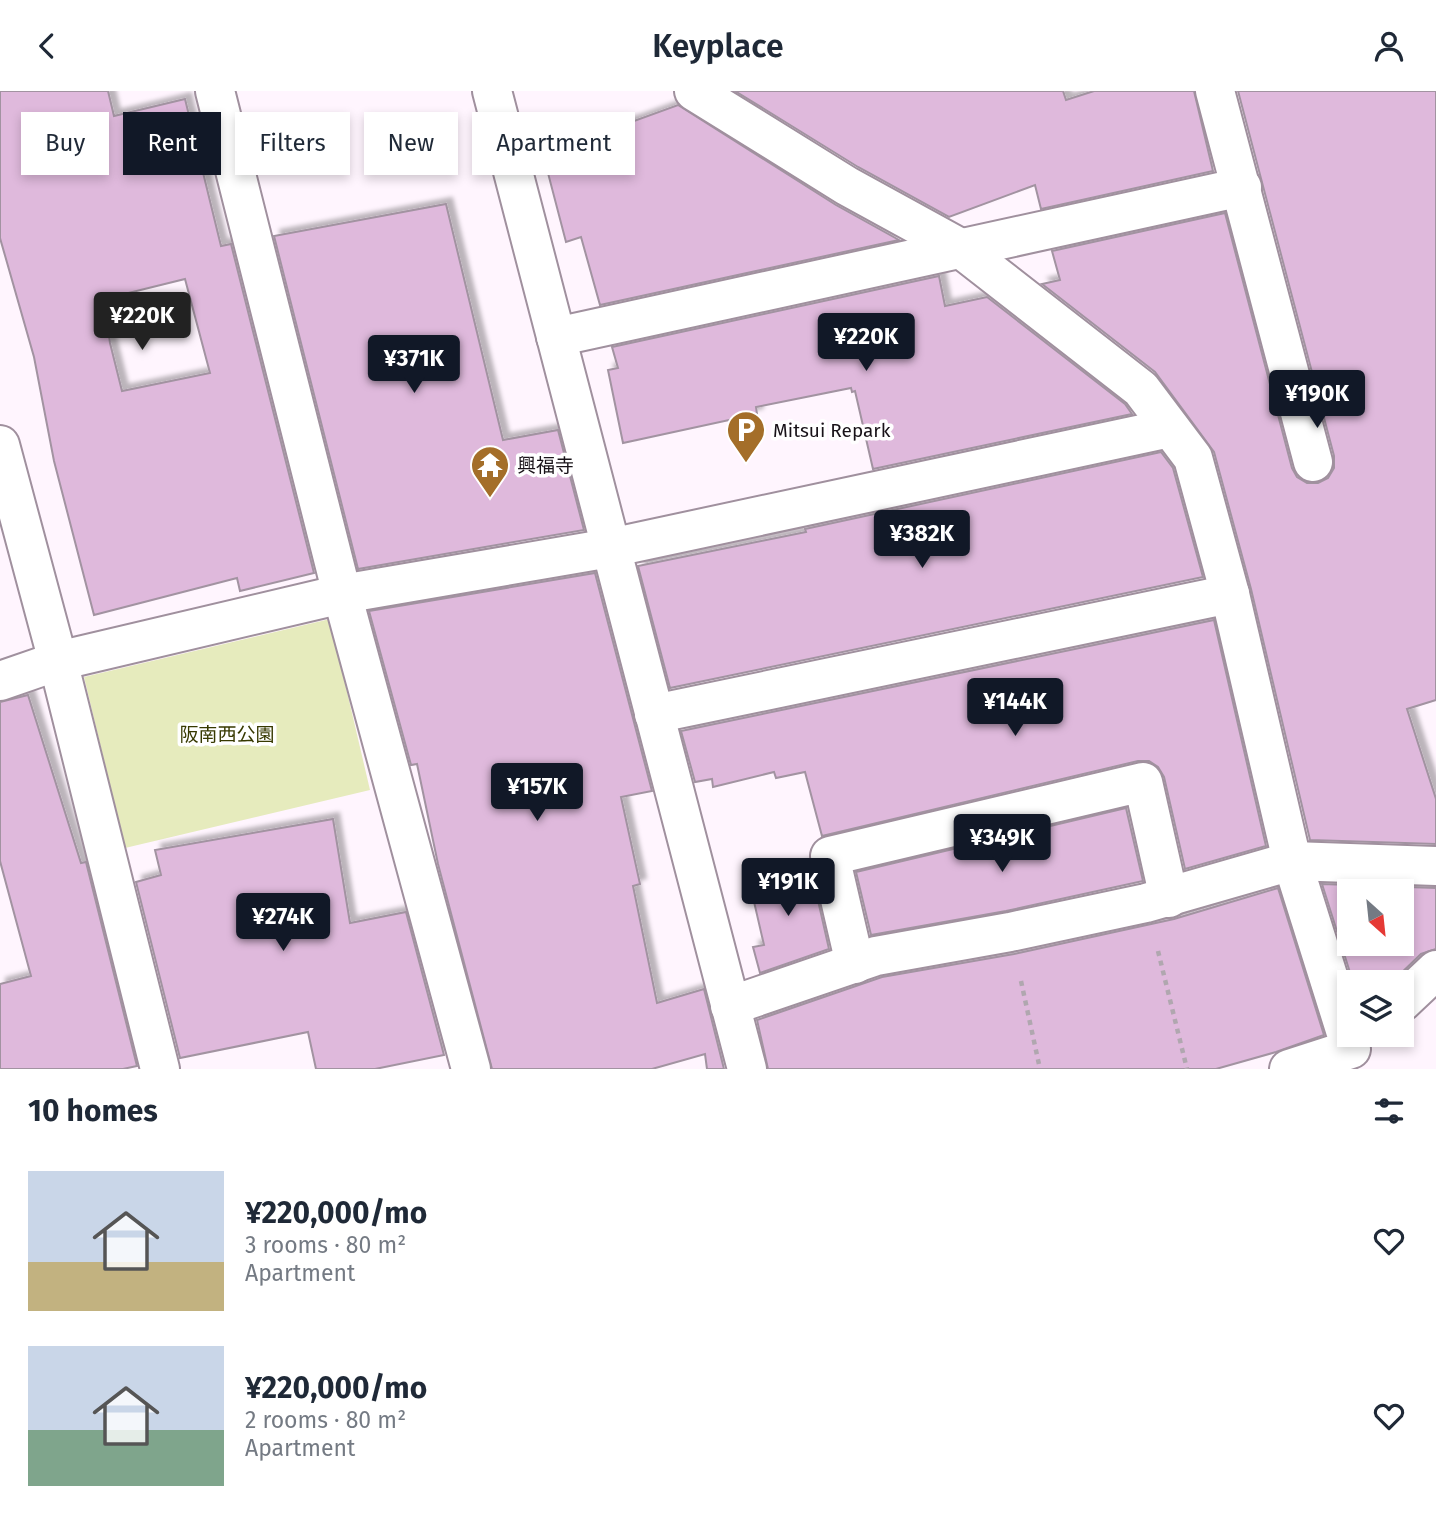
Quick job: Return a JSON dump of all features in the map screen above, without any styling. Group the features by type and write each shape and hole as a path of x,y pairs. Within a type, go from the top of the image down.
{"street":[{"path":"215,91 342,594 471,1069"},
{"path":"492,91 747,1069"},
{"path":"694,91 847,186 960,249 1141,389 1193,458 1230,594 1292,861 1358,1051 1289,1069"},
{"path":"1216,91 1313,462"},
{"path":"556,337 1242,187"},
{"path":"0,681 58,661 342,594 610,548 1170,428"},
{"path":"0,445 58,661 160,1069"},
{"path":"654,714 1230,594"},
{"path":"855,964 830,856 1143,782 1158,900"},
{"path":"730,1006 876,957 1158,900 1292,861 1436,866"},
{"path":"1414,991 1436,970"}],"path":[{"path":"1158,900 1187,1069"},
{"path":"1010,932 1040,1069"}],"green space":[{"name":"阪南西公園","path":"330,619 370,790 125,848 84,677"}],"building":[{"path":"0,91 108,91 114,116 123,114 123,175 204,175 221,246 231,244 314,573 240,591 237,578 94,615 54,461 34,357 0,238","holes":["185,279 210,373 122,391 110,343 104,299"]},
{"path":"735,91 1063,91 1066,100 1094,91 1194,91 1213,171 1041,209 1035,185 949,217 858,167"},
{"path":"1238,91 1436,91 1436,700 1407,709 1436,799 1436,844 1310,840 1251,589 1214,452 1155,372 1042,284 1060,280 1052,251 1225,213 1292,468 1297,477 1307,483 1318,483 1328,478 1334,468 1334,456"},
{"path":"185,99 188,112 131,112"},
{"path":"678,105 836,205 899,240 600,305 581,237 566,242 548,175 635,175 635,121"},
{"path":"446,204 503,440 558,430 584,530 358,569 274,236"},
{"path":"939,276 945,306 987,297 1125,404 1132,414 873,469 855,391 852,392 851,388 756,407 757,414 623,443 608,370 618,368 612,347"},
{"path":"1161,452 1173,468 1203,577 670,688 638,566 806,532 805,529"},
{"path":"595,573 652,791 621,797 640,884 633,886 657,1003 704,989 724,1069 707,1069 705,1054 652,1069 492,1069 438,864 417,764 411,765 369,611"},
{"path":"1214,620 1266,846 1185,869 1164,777 1158,767 1149,761 1138,761 822,836 805,772 776,778 774,772 713,787 712,779 695,782 681,731"},
{"path":"28,695 81,863 86,862 137,1066 123,1069 0,1069 0,984 31,976 0,861 0,702"},
{"path":"1126,808 1143,881 1006,911 871,935 856,872"},
{"path":"333,819 350,923 406,912 444,1055 375,1069 316,1069 308,1032 180,1058 136,882 161,875 155,850"},
{"path":"810,865 829,949 760,973 753,947 764,945 749,880"},
{"path":"1322,884 1337,885 1337,931"},
{"path":"1414,887 1436,888 1436,949 1421,954 1404,970 1349,970 1345,956 1414,956"},
{"path":"1278,888 1324,1035 1216,1069 768,1069 757,1020 882,977 1014,954 1174,919"}],"place":[{"name":"Mitsui Repark","path":"746,464"},
{"name":"興福寺","path":"490,499"}]}
